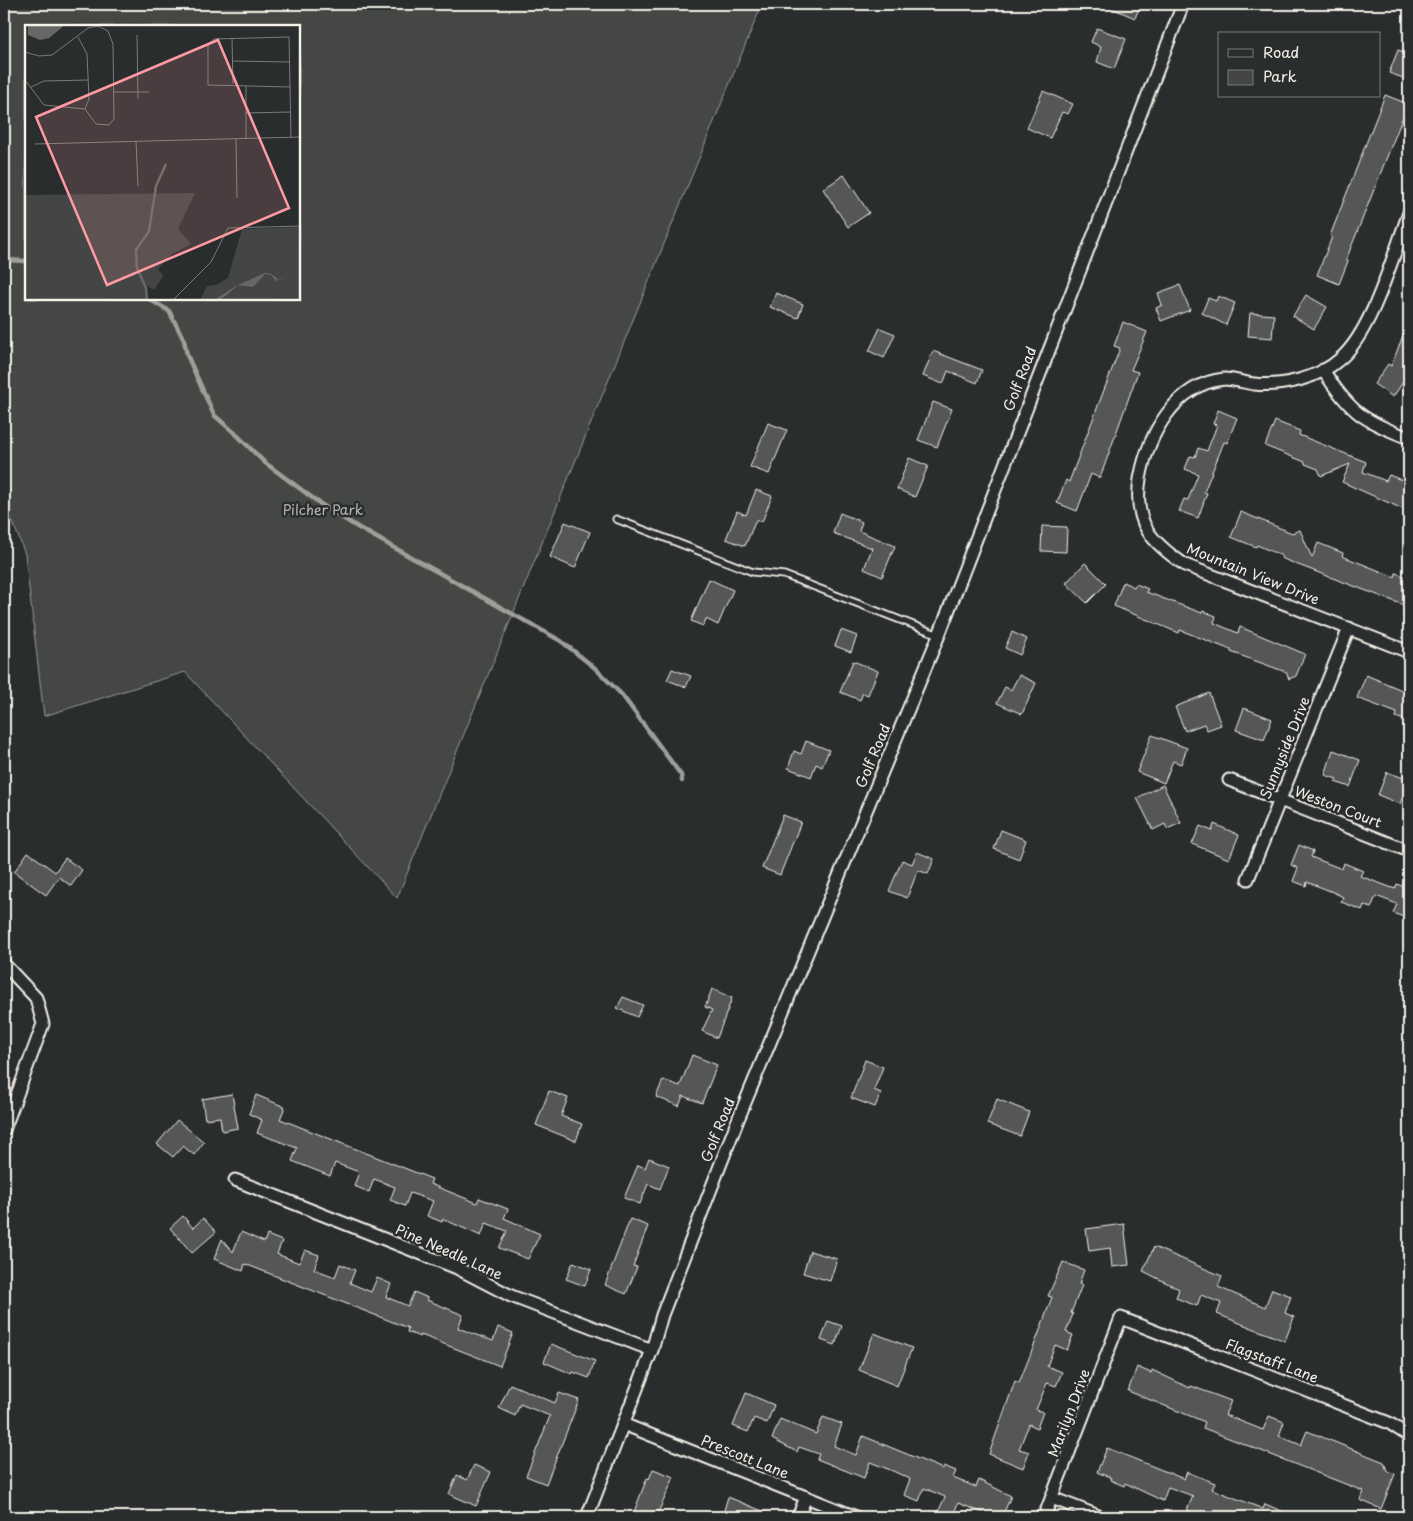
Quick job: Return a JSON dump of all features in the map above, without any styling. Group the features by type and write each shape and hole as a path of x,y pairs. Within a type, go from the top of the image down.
{"street":[{"name":"Golf Road","path":"587,1517 652,1350 662,1315 737,1122 939,635 1183,4"},
{"name":"Mountain View Drive","path":"1409,213 1372,311 1352,346 1339,360 1323,370 1286,383 1256,384 1225,379 1197,387 1178,400 1159,425 1143,461 1138,493 1143,525 1161,548 1186,565 1409,652"},
{"path":"1323,370 1348,406 1359,415 1376,426 1409,438"},
{"name":"Sunnyside Drive","path":"1248,878 1349,628"},
{"name":"Weston Court","path":"1229,780 1409,851"},
{"path":"4,964 36,998 44,1024 4,1130"},
{"name":"Pine Needle Lane","path":"235,1180 457,1268 511,1296 652,1350"},
{"name":"Flagstaff Lane","path":"1121,1318 1389,1423 1409,1436"},
{"name":"Marilyn Drive","path":"1044,1517 1121,1318"},
{"name":"Prescott Lane","path":"623,1424 856,1517"},
{"path":"798,1517 806,1497"},
{"path":"1052,1498 1101,1517"}],"lane":[{"path":"616,519 753,572 784,575 939,635"}],"green space":[{"name":"Pilcher Park","path":"4,4 762,4 397,898 185,672 44,716 25,554 4,499"}],"building":[{"path":"1102,4 1141,4 1135,18"},
{"path":"1097,28 1126,39 1114,69 1097,62 1101,47 1091,42"},
{"path":"1398,50 1409,54 1409,80 1389,73"},
{"path":"1043,91 1073,104 1068,114 1062,112 1050,138 1027,128"},
{"path":"1385,95 1408,104 1346,260 1348,261 1339,284 1317,275 1332,237 1330,236"},
{"path":"844,175 869,213 848,227 823,189"},
{"path":"1180,285 1190,310 1161,321 1156,308 1162,305 1158,293"},
{"path":"776,293 803,304 798,318 770,307"},
{"path":"1306,295 1327,307 1314,329 1293,316"},
{"path":"1218,296 1235,303 1226,325 1202,313 1208,298 1216,301"},
{"path":"1250,313 1274,315 1272,338 1248,336"},
{"path":"1409,321 1409,373 1393,397 1374,384 1388,364 1391,366"},
{"path":"1123,322 1147,332 1131,370 1138,372 1100,478 1091,474 1077,511 1057,503 1066,480 1069,482 1120,348 1114,346"},
{"path":"880,328 895,334 884,358 869,351"},
{"path":"933,351 982,370 977,383 948,371 943,384 923,376"},
{"path":"933,402 952,409 937,447 918,440"},
{"path":"1218,410 1237,418 1227,443 1224,442 1204,492 1207,493 1198,518 1179,511 1184,499 1188,500 1198,474 1185,469 1190,456 1195,457 1198,448 1207,451 1217,425 1213,424"},
{"path":"1275,421 1300,431 1299,435 1366,462 1363,472 1386,481 1389,475 1409,483 1409,498 1405,510 1342,482 1350,464 1321,476 1318,469 1305,464 1305,462 1265,446"},
{"path":"768,423 787,430 769,474 750,467"},
{"path":"909,458 928,466 915,497 897,489"},
{"path":"756,490 772,496 762,522 756,520 745,546 726,539 737,511 746,515"},
{"path":"1241,512 1292,533 1300,530 1312,558 1318,543 1343,553 1342,556 1395,577 1396,573 1409,578 1409,607 1293,563 1257,545 1256,547 1231,537"},
{"path":"840,513 862,522 859,531 895,546 882,577 864,569 872,548 833,533"},
{"path":"565,522 590,532 575,568 550,557"},
{"path":"1042,526 1067,527 1066,552 1041,551"},
{"path":"1085,563 1106,584 1087,603 1066,583"},
{"path":"709,579 733,590 718,625 706,619 703,626 691,621"},
{"path":"1123,582 1134,587 1136,584 1148,589 1146,592 1202,613 1203,611 1216,616 1214,623 1238,633 1240,627 1305,654 1296,676 1289,679 1286,672 1231,652 1231,650 1180,630 1179,633 1114,606"},
{"path":"841,630 857,636 851,652 835,646"},
{"path":"1012,632 1027,639 1020,655 1005,648"},
{"path":"853,661 878,671 868,695 863,693 860,700 840,692"},
{"path":"672,669 691,676 686,687 667,680"},
{"path":"1019,675 1036,683 1022,714 997,703 1005,687 1011,690"},
{"path":"1366,675 1409,693 1409,722 1396,717 1397,713 1357,698"},
{"path":"1209,693 1221,725 1207,730 1204,724 1185,731 1175,707"},
{"path":"1244,708 1272,719 1264,740 1236,730"},
{"path":"1152,735 1187,748 1181,764 1173,761 1164,783 1137,772"},
{"path":"806,741 829,750 822,767 816,764 811,777 788,768 794,751 801,754"},
{"path":"1333,750 1360,760 1350,787 1335,782 1337,779 1325,775"},
{"path":"1387,772 1409,780 1400,804 1378,795"},
{"path":"1163,785 1181,823 1167,829 1165,824 1153,830 1137,798"},
{"path":"783,815 801,822 780,875 762,868"},
{"path":"1214,824 1239,835 1229,859 1192,844 1200,826 1212,831"},
{"path":"1001,830 1026,840 1019,859 994,849"},
{"path":"1299,845 1313,851 1311,857 1342,869 1344,863 1363,871 1360,876 1395,889 1397,884 1409,889 1409,919 1393,913 1397,904 1376,896 1371,908 1364,905 1362,910 1341,902 1343,897 1333,892 1307,882 1306,886 1293,881 1298,868 1291,865"},
{"path":"28,852 55,872 65,858 82,870 71,886 59,877 46,895 14,872"},
{"path":"917,852 934,859 928,874 918,870 907,898 889,891 902,860 912,864"},
{"path":"712,989 732,998 717,1038 702,1031 712,1010 705,1007"},
{"path":"623,997 643,1005 637,1017 617,1008"},
{"path":"692,1055 717,1065 702,1103 683,1096 679,1106 656,1097 663,1080 680,1086"},
{"path":"865,1060 883,1067 874,1090 881,1093 875,1107 851,1098"},
{"path":"549,1091 568,1098 561,1116 582,1124 576,1141 536,1125"},
{"path":"232,1094 238,1128 222,1131 220,1117 205,1119 202,1099"},
{"path":"256,1095 285,1107 280,1119 432,1179 430,1184 477,1203 479,1198 508,1209 504,1218 540,1234 528,1259 499,1248 507,1231 486,1223 481,1236 443,1219 442,1222 427,1216 433,1201 410,1193 405,1206 390,1200 395,1187 374,1179 369,1192 354,1186 359,1172 335,1163 330,1176 292,1161 297,1148 257,1133 262,1120 249,1114"},
{"path":"997,1099 1029,1112 1020,1136 987,1124"},
{"path":"177,1120 204,1142 194,1155 183,1146 173,1157 157,1144"},
{"path":"649,1158 669,1166 660,1189 648,1184 640,1204 624,1198 638,1165 645,1168"},
{"path":"183,1216 193,1228 203,1218 216,1232 192,1253 170,1228"},
{"path":"630,1219 648,1226 633,1266 637,1267 626,1294 605,1285"},
{"path":"1124,1224 1129,1265 1112,1267 1110,1248 1089,1251 1086,1229"},
{"path":"241,1232 264,1242 267,1235 282,1241 277,1254 299,1263 305,1250 319,1255 314,1269 335,1277 340,1264 355,1270 350,1283 371,1292 377,1278 391,1284 386,1297 408,1306 414,1292 428,1298 427,1300 463,1315 458,1328 479,1336 493,1341 498,1327 513,1333 500,1366 421,1335 420,1337 407,1332 408,1328 245,1264 243,1271 214,1259 222,1239 233,1252"},
{"path":"1154,1247 1222,1276 1218,1287 1265,1307 1272,1289 1291,1296 1285,1313 1294,1317 1285,1341 1217,1314 1221,1303 1201,1295 1197,1306 1176,1298 1179,1289 1143,1271"},
{"path":"810,1251 837,1259 830,1281 803,1273"},
{"path":"573,1262 591,1269 585,1286 566,1279"},
{"path":"1063,1262 1084,1270 1079,1284 1082,1285 1066,1332 1073,1335 1067,1350 1055,1345 1047,1366 1062,1372 1056,1386 1047,1383 1036,1410 1043,1412 1037,1428 1029,1424 1019,1449 1029,1452 1023,1468 989,1454 1015,1381 1019,1383 1037,1338 1052,1297 1048,1296"},
{"path":"828,1321 842,1326 835,1345 821,1340"},
{"path":"874,1333 912,1348 897,1386 859,1370"},
{"path":"551,1344 595,1361 589,1378 573,1372 572,1374 544,1362"},
{"path":"1137,1367 1151,1373 1152,1370 1190,1388 1191,1386 1231,1401 1225,1415 1263,1430 1269,1416 1284,1422 1279,1436 1301,1445 1307,1431 1384,1462 1387,1471 1395,1474 1381,1509 1360,1500 1363,1491 1203,1428 1205,1422 1128,1391"},
{"path":"510,1384 555,1403 559,1393 579,1400 546,1484 526,1476 550,1416 520,1404 515,1416 499,1408"},
{"path":"746,1393 774,1405 767,1423 754,1418 748,1432 733,1426"},
{"path":"823,1417 842,1424 834,1446 856,1455 863,1436 943,1469 944,1466 956,1471 953,1478 976,1487 979,1480 1011,1496 1002,1517 985,1517 986,1514 958,1503 953,1516 939,1510 945,1497 924,1488 919,1501 904,1495 910,1479 893,1471 870,1462 864,1478 817,1459 819,1454 799,1447 797,1452 772,1439 780,1419 816,1434"},
{"path":"1107,1448 1184,1479 1187,1472 1215,1483 1212,1489 1263,1509 1265,1504 1296,1517 1205,1517 1187,1510 1193,1496 1168,1487 1163,1501 1125,1483 1124,1486 1110,1480 1111,1478 1097,1472"},
{"path":"474,1465 491,1472 476,1506 449,1494 457,1475 467,1480"},
{"path":"653,1469 674,1477 656,1517 632,1517 647,1478 649,1479"},
{"path":"728,1497 777,1517 722,1517"}],"waterway":[{"path":"4,260 25,261"},
{"path":"151,300 169,311 184,340 187,355 214,415 264,462 322,505 359,528 561,641 595,668 622,695 681,775 682,781"}]}
